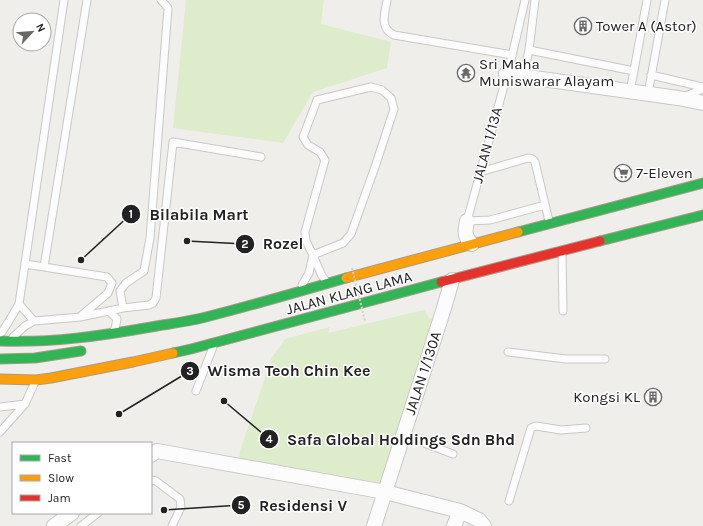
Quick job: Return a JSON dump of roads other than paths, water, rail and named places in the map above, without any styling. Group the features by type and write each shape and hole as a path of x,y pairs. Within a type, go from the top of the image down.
{"main road":[{"name":"JALAN KLANG LAMA","path":"4,341 31,342 86,338 201,318 549,223 703,183"},
{"name":"JALAN KLANG LAMA","path":"0,379 36,380 81,373 133,362 214,343 703,215"},
{"path":"174,333 201,318"},
{"path":"0,359 35,358 88,350"}],"street":[{"path":"506,74 678,98 703,103"},
{"name":"JALAN 1/13A","path":"467,221 465,230 466,235 467,239 472,244"},
{"name":"JALAN 1/130A","path":"374,526 452,280"},
{"path":"152,454 157,451 385,492 460,511 479,520 484,526"},
{"path":"454,526 460,511"},
{"path":"54,526 71,514"}],"lane":[{"path":"0,333 9,322 19,304 64,0"},
{"path":"44,267 87,0"},
{"path":"123,308 120,291 126,283 144,271 150,238 168,8 162,0"},
{"path":"387,0 384,25 386,30 394,35 512,55"},
{"name":"JALAN 1/13A","path":"467,221 512,55 525,0"},
{"path":"523,77 529,50 535,0"},
{"path":"630,92 647,0"},
{"path":"648,94 665,0"},
{"path":"529,50 634,71"},
{"path":"651,75 703,88"},
{"path":"313,255 344,243 351,234 394,109 391,98 382,90 371,87 317,100 303,137 308,146 320,152 324,160 305,232 306,241 325,280 328,283 332,282"},
{"path":"678,98 703,88"},
{"path":"4,341 34,321 80,317 123,308 149,306 153,303 156,298 173,142 261,157"},
{"path":"480,172 528,158 534,159 549,223"},
{"path":"467,221 490,220 545,206"},
{"path":"562,251 563,311"},
{"path":"292,293 303,285 309,273 313,255"},
{"path":"25,264 107,277 112,283"},
{"path":"112,283 126,283"},
{"path":"80,317 108,293 112,283"},
{"path":"19,304 34,321"},
{"path":"105,335 115,328 118,319 109,311"},
{"path":"196,391 214,343"},
{"path":"508,352 566,359 605,359"},
{"path":"0,432 25,404 36,380"},
{"path":"0,407 25,404"},
{"path":"509,501 531,428 536,426 561,430 586,428"},
{"path":"403,435 453,454"},
{"path":"152,480 156,481 180,499 181,507 172,526"},
{"path":"81,526 97,514"}],"place":[{"name":"Tower A (Astor)","path":"583,26"},
{"name":"Sri Maha Muniswarar Alayam","path":"466,73"},
{"name":"7-Eleven","path":"623,173"},
{"name":"Rozel","path":"187,241"},
{"name":"Bilabila Mart","path":"81,260"},
{"name":"Kongsi KL","path":"653,397"},
{"name":"Safa Global Holdings Sdn Bhd","path":"224,401"},
{"name":"Wisma Teoh Chin Kee","path":"119,414"},
{"name":"Residensi V","path":"164,510"}]}
